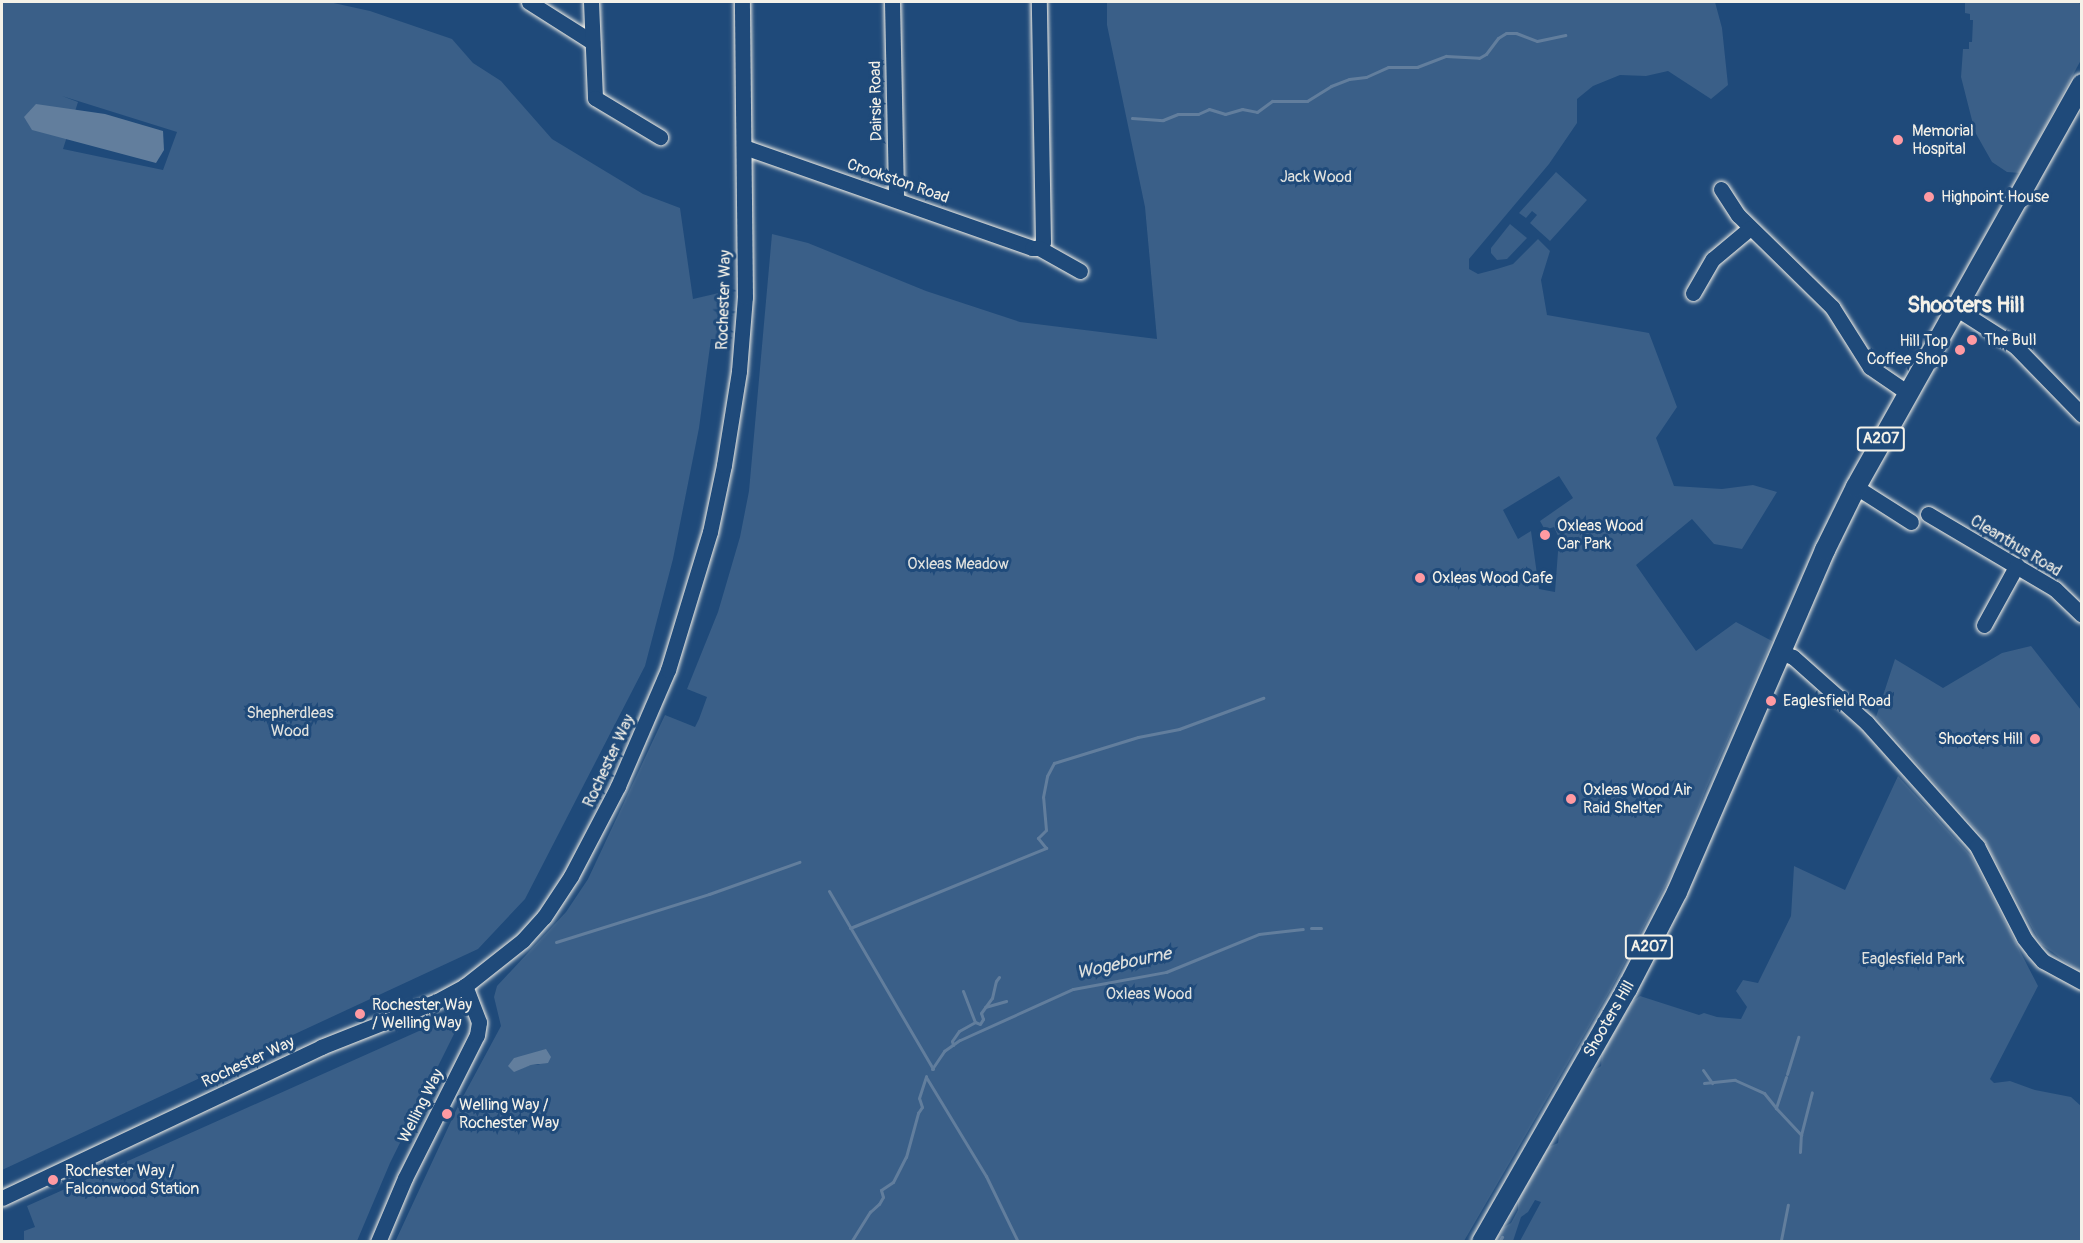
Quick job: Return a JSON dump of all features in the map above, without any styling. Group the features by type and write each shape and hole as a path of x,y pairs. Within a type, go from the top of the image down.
{"main road":[{"name":"Shooters Hill","path":"1482,1242 1627,989 1672,902 1856,487 1958,309 2082,84"}],"street":[{"path":"530,2 592,42"},
{"path":"591,2 595,98 660,137"},
{"name":"Rochester Way","path":"2,1198 321,1047 437,1001 465,986 523,940 544,917 569,879 618,786 668,670 710,532 739,371 745,297 742,2"},
{"name":"Dairsie Road","path":"892,2 896,199"},
{"path":"1039,2 1043,242 1040,248"},
{"name":"Crookston Road","path":"744,147 1032,248 1040,248 1080,271"},
{"path":"1721,189 1738,215 1750,228 1832,307 1870,367 1908,393"},
{"path":"1693,293 1713,259 1750,228"},
{"path":"1958,309 2015,346 2082,415"},
{"path":"1856,487 1911,522"},
{"name":"Cleanthus Road","path":"1928,514 2055,589 2082,615"},
{"path":"1984,625 2017,565"},
{"path":"1782,652 1793,657 1867,723 1977,846 2024,938 2034,951 2043,961 2082,982"},
{"name":"Welling Way","path":"378,1242 405,1178 477,1035 479,1022 465,986"}],"green space":[{"name":"Shepherdleas Wood","path":"2,2 329,2 370,11 452,39 473,63 501,81 552,139 643,194 680,208 693,299 723,292 719,339 711,339 699,428 673,559 645,666 525,899 478,949 2,1170","holes":["62,96 177,132 163,170 63,149 78,102"]},
{"path":"1107,2 1715,2 1722,28 1728,85 1711,99 1668,71 1646,76 1620,75 1593,86 1577,99 1577,123 1549,164 1469,259 1469,269 1478,274 1497,269 1513,264 1538,239 1550,251 1541,280 1547,315 1649,333 1677,407 1656,438 1674,486 1722,489 1753,485 1777,492 1742,549 1714,544 1692,519 1636,565 1696,651 1736,622 1772,641 1706,789 1677,864 1611,989 1464,1241 395,1242 459,1104 501,1026 494,997 497,986 566,912 588,879 665,715 695,727 699,719 707,697 687,689 718,612 740,537 749,491 772,234 808,243 926,291 1020,322 1157,339 1145,207 1107,25","holes":["1559,476 1573,498 1540,521 1545,530 1554,527 1559,538 1555,592 1539,589 1531,531 1518,539 1503,510","522,1057 540,1065 531,1065 513,1071 514,1058"]},
{"path":"1965,2 2076,2 2081,4 2081,60 2020,173 2007,172 1992,162 1975,132 1961,77 1963,49 1969,49 1969,42 1972,42 1973,20 1970,20 1970,14 1965,13"},
{"path":"1556,172 1587,200 1550,241 1530,223 1537,215 1532,211 1526,218 1519,213"},
{"path":"1510,224 1527,238 1507,259 1497,260 1491,253 1491,248"},
{"path":"2031,646 2081,710 2081,973 2041,944 1983,838 1876,717 1895,659 1943,688 2002,653"},
{"name":"Eaglesfield Park","path":"1898,776 1971,856 2038,986 1990,1079 1994,1083 2010,1081 2035,1090 2071,1097 2081,1106 2081,1241 1520,1241 1541,1202 1535,1200 1528,1212 1521,1217 1513,1241 1494,1242 1504,1227 1511,1223 1518,1210 1518,1201 1543,1155 1549,1147 1558,1143 1560,1126 1592,1072 1601,1066 1602,1054 1633,1001 1640,996 1699,1015 1704,1013 1717,1017 1741,1019 1747,1007 1736,991 1743,980 1758,983 1791,916 1794,866 1845,890"},
{"path":"448,1018 458,1021 455,1032 390,1163 357,1241 24,1241 24,1231 35,1227 27,1206"}],"shaded area":[{"path":"36,104 105,114 163,131 164,150 156,163 32,130 24,117"},
{"path":"546,1049 551,1057 548,1063 531,1065 514,1072 508,1066 514,1058"}],"waterway":[{"path":"1132,118 1163,120 1178,114 1198,114 1209,109 1225,114 1242,109 1257,112 1272,101 1307,101 1331,86 1349,79 1366,77 1388,67 1417,67 1446,56 1479,58 1486,54 1498,38 1506,33 1516,33 1537,41 1565,35"},
{"path":"850,928 1046,848 1038,838 1046,830 1043,797 1047,776 1054,763 1138,737 1179,729 1263,698"},
{"path":"556,942 709,894 799,862"},
{"path":"829,891 933,1069"},
{"name":"Wogebourne","path":"1311,928 1321,928"},
{"name":"Wogebourne","path":"932,1069 944,1051 960,1040 1073,989 1166,972 1259,934 1303,929"},
{"path":"953,1045 952,1041 959,1031 975,1022 980,1024 983,1019 981,1013 992,998 999,977"},
{"path":"963,991 975,1022"},
{"path":"985,1007 1006,1001"},
{"path":"1787,1074 1798,1037"},
{"path":"1703,1070 1712,1083"},
{"name":"Wogebourne","path":"851,1242 870,1212 879,1204 883,1197 881,1190 893,1182 906,1157 918,1113 922,1107 919,1098 926,1076"},
{"path":"926,1077 986,1176 1018,1242"},
{"path":"1786,1077 1776,1108 1801,1135"},
{"path":"1704,1083 1735,1080 1764,1093 1776,1108"},
{"path":"1800,1152 1801,1135 1812,1092"},
{"path":"1781,1240 1788,1205"},
{"path":"1499,1242 1502,1237"}],"place":[{"name":"Memorial Hospital","path":"1898,140"},
{"name":"Highpoint House","path":"1929,197"},
{"name":"The Bull","path":"1972,340"},
{"name":"Hill Top Coffee Shop","path":"1960,350"},
{"name":"Oxleas Wood Car Park","path":"1545,535"},
{"name":"Oxleas Wood Cafe","path":"1420,578"},
{"name":"Eaglesfield Road","path":"1771,701"},
{"name":"Shooters Hill","path":"2035,739"},
{"name":"Oxleas Wood Air Raid Shelter","path":"1571,799"},
{"name":"Rochester Way / Welling Way","path":"360,1014"},
{"name":"Welling Way / Rochester Way","path":"447,1114"},
{"name":"Rochester Way / Falconwood Station","path":"53,1180"}],"district":[{"name":"Shooters Hill","path":"1966,306"}],"park label":[{"name":"Jack Wood","path":"1316,177"},
{"name":"Oxleas Meadow","path":"958,564"},
{"name":"Oxleas Wood","path":"1149,994"}]}
